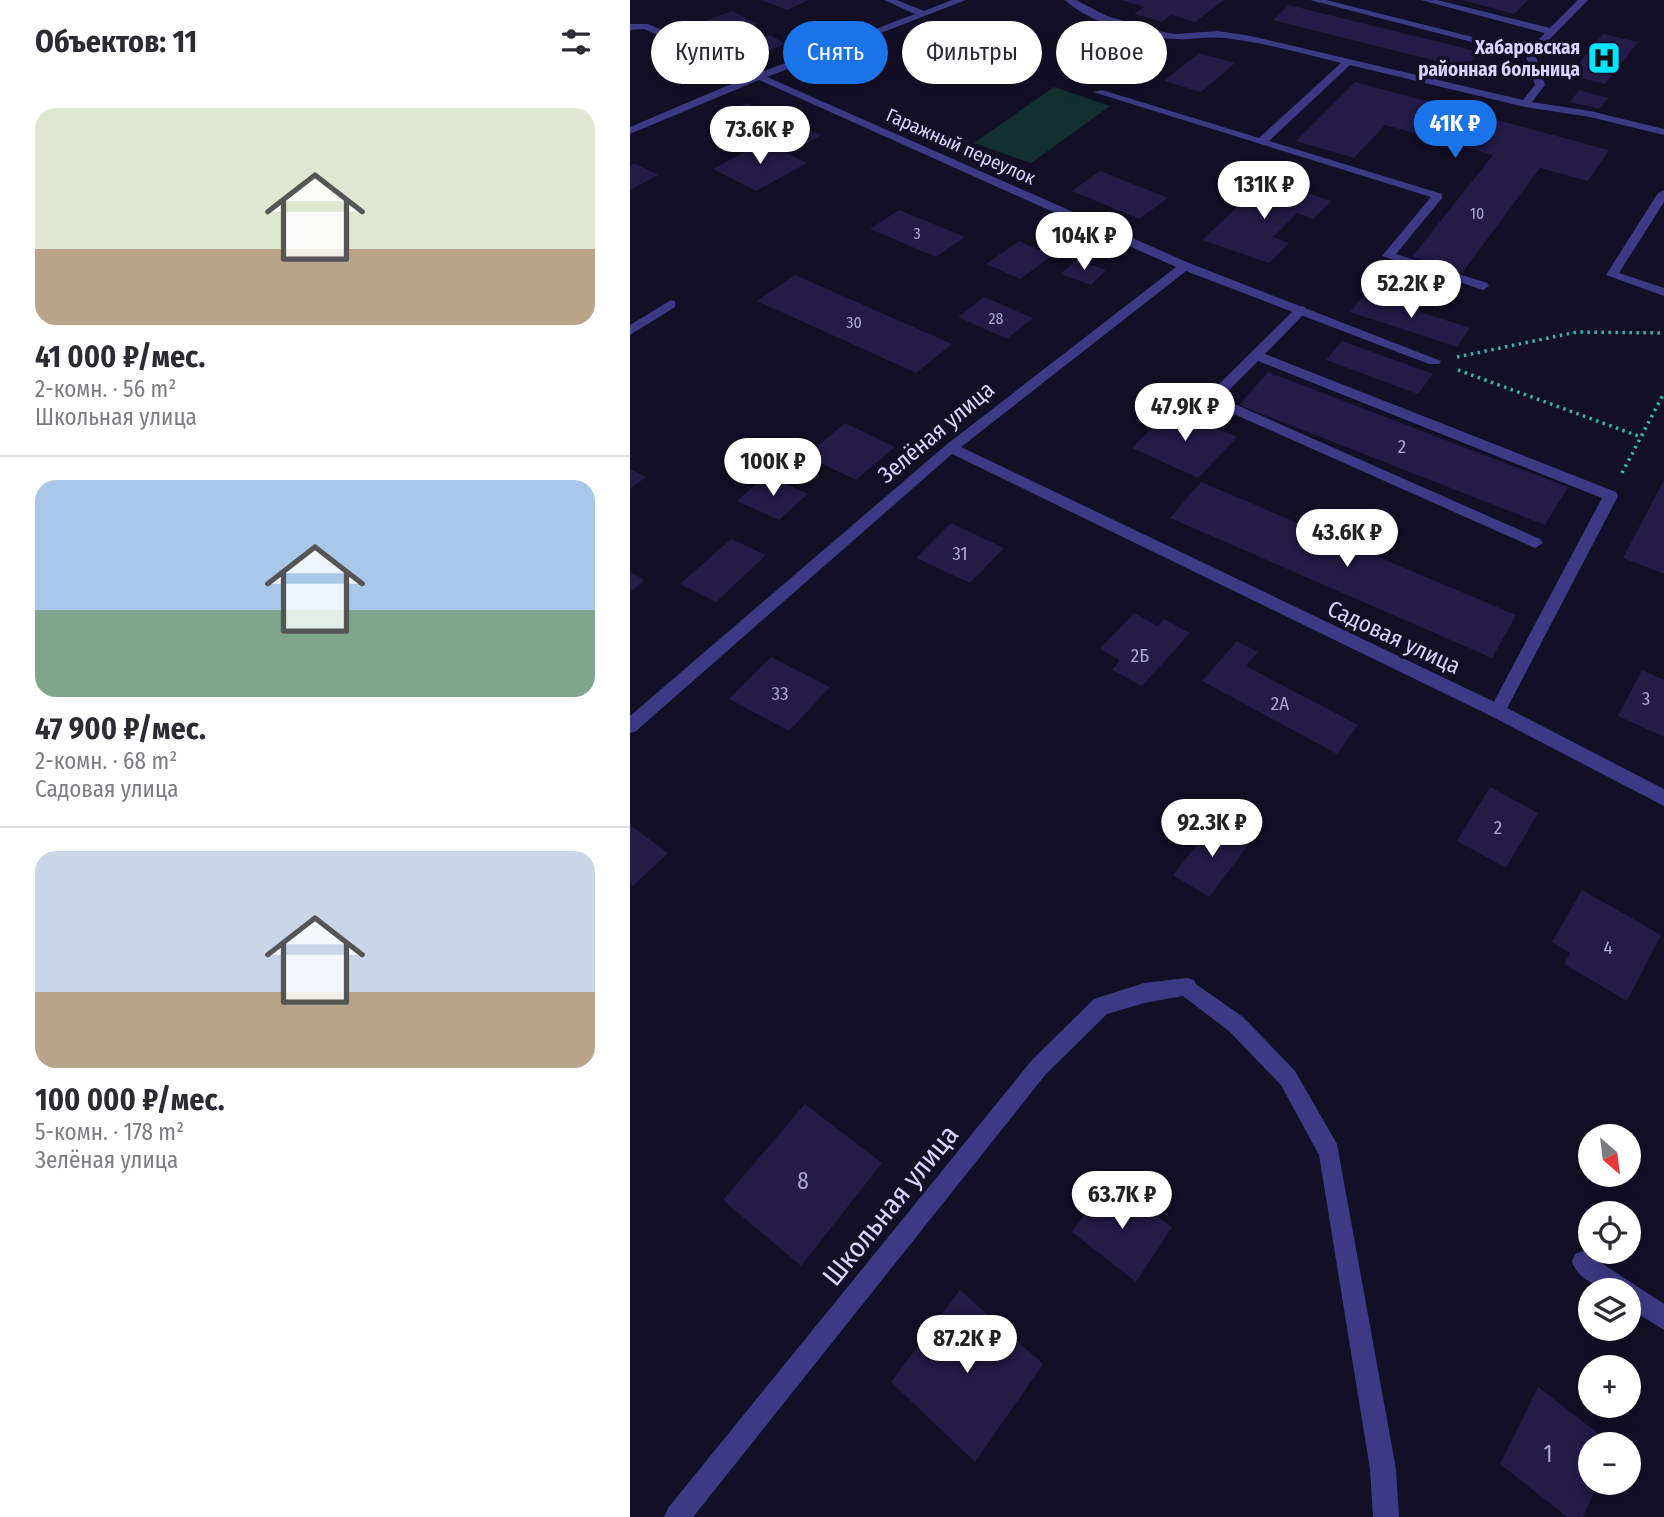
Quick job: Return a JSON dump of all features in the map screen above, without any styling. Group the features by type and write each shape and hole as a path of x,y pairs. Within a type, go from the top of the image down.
{"street":[{"path":"889,0 923,14"},
{"path":"769,73 961,0"},
{"path":"1070,0 1091,14 1155,33 1170,36 1218,34 1278,43 1525,104 1590,114 1664,132"},
{"path":"1315,0 1530,54"},
{"path":"1426,0 1552,32"},
{"path":"1530,54 1583,0"},
{"name":"Гаражный переулок","path":"630,27 645,26 651,29"},
{"path":"1525,104 1540,85 1530,54"},
{"path":"1261,142 1349,62"},
{"name":"Гаражный переулок","path":"769,80 1185,266 1434,362"},
{"path":"630,131 741,84"},
{"path":"1098,92 1438,196 1388,256 1483,286"},
{"path":"1664,193 1612,275 1664,292"},
{"name":"Зелёная улица","path":"630,726 951,448 1185,266"},
{"path":"630,331 671,304"},
{"path":"1301,310 1212,399 1535,543"},
{"path":"1256,355 1611,496 1497,711"},
{"name":"Садовая улица","path":"951,448 1497,711 1664,798"},
{"name":"Школьная улица","path":"677,1517 1039,1067 1101,1006 1144,993 1187,987 1236,1024 1288,1078 1329,1152 1383,1469 1386,1517"},
{"path":"1586,1264 1606,1278"},
{"path":"1641,1302 1664,1318"}],"path":[{"path":"1434,362 1577,332 1664,333"},
{"path":"1434,362 1641,436"},
{"path":"1611,496 1664,393"}],"green space":[{"path":"1054,87 1110,106 1031,163 974,143"}],"building":[{"path":"761,0 809,0 787,10"},
{"path":"1121,0 1224,0 1195,22 1171,15 1158,21 1134,14 1144,7"},
{"path":"1462,0 1528,0 1514,14"},
{"path":"1289,5 1479,52 1465,68 1273,20"},
{"path":"732,11 751,21 704,21"},
{"name":"Хабаровская районная больница","path":"1603,34 1638,42 1605,84 1569,75"},
{"path":"769,35 783,42 783,45 769,51"},
{"path":"1199,53 1235,63 1201,92 1167,82 1167,79"},
{"path":"1355,82 1609,150 1588,181 1540,168 1462,273 1412,257 1493,155 1385,125 1354,158 1296,141"},
{"path":"1579,90 1608,98 1599,109 1570,102"},
{"path":"747,103 770,113 755,122 731,111"},
{"path":"797,125 821,135 806,144 781,133"},
{"path":"764,142 807,163 756,191 713,169"},
{"path":"634,163 658,175 630,190 630,166"},
{"path":"1100,171 1168,198 1139,219 1072,191"},
{"path":"1266,180 1331,201 1313,219 1297,213 1273,237 1289,243 1269,263 1202,240"},
{"path":"899,210 965,237 936,257 870,229"},
{"path":"1019,241 1052,256 1020,279 986,264"},
{"path":"1076,260 1106,270 1091,285 1061,274"},
{"path":"795,275 952,344 916,373 757,301"},
{"path":"1365,294 1470,328 1457,347 1350,312"},
{"path":"984,297 1033,318 1007,339 958,317"},
{"path":"1342,341 1433,374 1418,394 1326,360"},
{"path":"1268,372 1568,487 1545,525 1239,405"},
{"path":"1171,409 1237,437 1198,478 1132,448"},
{"path":"845,423 895,447 856,480 806,456"},
{"path":"630,469 646,477 630,489"},
{"path":"767,475 808,494 779,520 737,501"},
{"path":"1664,480 1664,574 1623,558"},
{"path":"1201,482 1516,615 1492,658 1170,518"},
{"path":"951,523 1004,548 970,583 916,558"},
{"path":"731,539 766,555 716,602 680,584"},
{"path":"630,572 645,580 630,592"},
{"path":"1134,613 1158,626 1164,619 1190,633 1142,686 1112,670 1120,660 1100,649"},
{"path":"1237,641 1258,652 1246,666 1358,725 1337,754 1202,681"},
{"path":"771,657 830,687 789,731 729,699"},
{"path":"1642,670 1664,680 1664,737 1618,716"},
{"path":"1490,787 1538,813 1506,868 1457,841"},
{"path":"1215,822 1250,843 1209,897 1173,875"},
{"path":"630,825 668,853 633,886 630,883"},
{"path":"1582,890 1661,935 1627,1001 1564,964 1570,953 1552,942"},
{"path":"805,1104 882,1163 801,1266 723,1200"},
{"path":"1109,1180 1172,1227 1136,1282 1072,1232"},
{"path":"960,1290 1043,1364 975,1462 891,1382"},
{"path":"1538,1387 1596,1432 1578,1432 1578,1495 1593,1495 1583,1517 1567,1517 1500,1464"}],"place":[{"name":"Хабаровская районная больница","path":"1604,58"}]}
